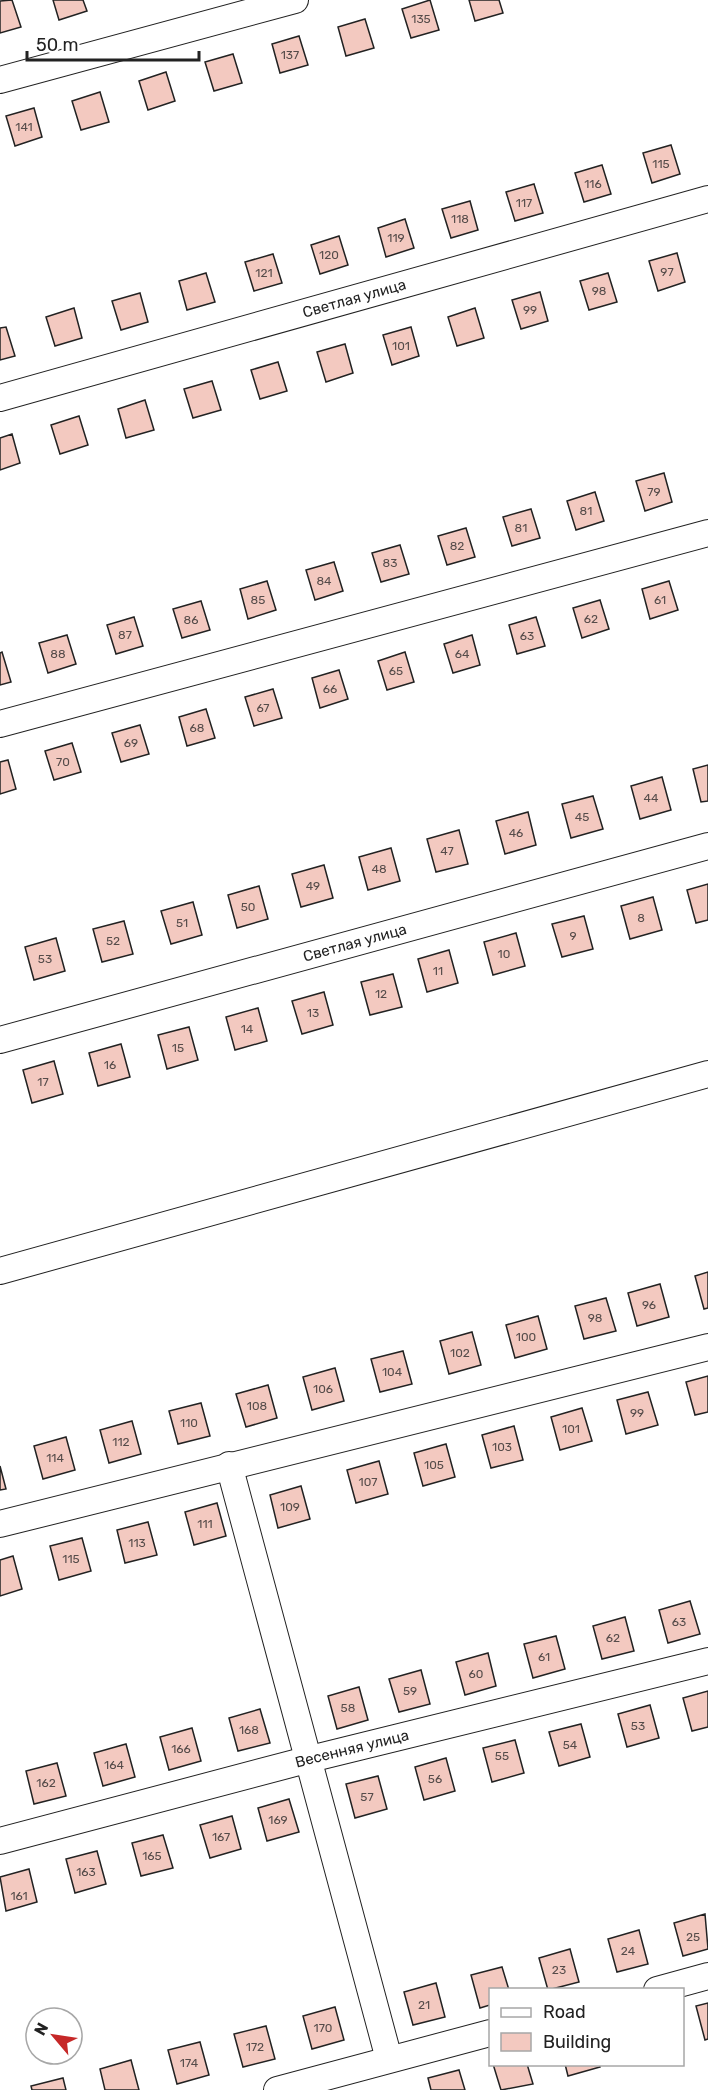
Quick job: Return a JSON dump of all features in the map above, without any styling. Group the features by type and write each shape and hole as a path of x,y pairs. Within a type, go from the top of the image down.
{"street":[{"path":"0,80 295,0"},
{"name":"Светлая улица","path":"0,398 708,199"},
{"path":"0,724 708,533"},
{"name":"Светлая улица","path":"0,1040 708,846"},
{"path":"0,1271 708,1074"},
{"path":"0,1524 708,1347"},
{"path":"229,1465 310,1759 389,2060"},
{"name":"Весенняя улица","path":"0,1841 310,1759 708,1661"},
{"path":"661,1988 708,1976"},
{"path":"277,2090 489,2033"}],"building":[{"path":"12,0 21,27 0,33 0,1"},
{"path":"53,0 83,0 87,11 59,20"},
{"path":"430,0 439,30 411,38 402,9"},
{"path":"469,0 499,0 503,13 475,21"},
{"path":"365,19 374,48 346,56 338,27"},
{"path":"299,36 308,65 280,73 272,44"},
{"path":"233,54 242,83 214,91 205,62"},
{"path":"166,72 175,101 148,110 139,81"},
{"path":"100,92 109,122 81,130 72,101"},
{"path":"34,108 42,137 15,146 6,116"},
{"path":"671,145 680,174 652,183 643,153"},
{"path":"602,165 611,194 584,202 575,173"},
{"path":"534,184 543,213 515,221 506,192"},
{"path":"470,201 478,230 451,238 442,209"},
{"path":"405,219 414,248 386,257 378,228"},
{"path":"339,236 348,265 320,274 311,245"},
{"path":"677,253 685,282 658,291 649,261"},
{"path":"273,254 282,283 254,291 245,262"},
{"path":"206,273 215,302 187,310 179,281"},
{"path":"608,273 617,302 589,310 580,281"},
{"path":"540,292 548,321 521,329 512,300"},
{"path":"140,293 148,322 121,330 112,301"},
{"path":"74,308 82,338 55,346 46,317"},
{"path":"475,308 484,338 457,346 448,317"},
{"path":"6,327 15,356 0,360 0,328"},
{"path":"411,327 419,356 392,365 383,335"},
{"path":"345,344 353,373 326,382 317,352"},
{"path":"278,362 287,391 260,399 251,370"},
{"path":"212,381 221,410 193,418 184,389"},
{"path":"145,400 154,430 126,438 118,409"},
{"path":"79,416 88,445 60,454 51,425"},
{"path":"12,434 20,463 0,470 0,438"},
{"path":"664,473 672,502 645,511 636,481"},
{"path":"595,492 604,521 576,530 567,501"},
{"path":"531,509 540,538 512,546 503,517"},
{"path":"466,528 475,557 447,565 438,536"},
{"path":"400,545 409,574 381,582 372,553"},
{"path":"334,562 343,591 315,600 306,570"},
{"path":"267,581 276,610 248,619 240,589"},
{"path":"669,581 678,610 650,619 642,589"},
{"path":"600,600 609,629 582,638 573,608"},
{"path":"201,601 210,630 182,638 173,609"},
{"path":"134,617 143,646 116,654 107,625"},
{"path":"536,617 545,646 517,654 509,625"},
{"path":"67,635 76,664 48,673 39,643"},
{"path":"472,635 480,665 453,673 444,644"},
{"path":"2,652 11,682 0,685 0,653"},
{"path":"405,652 414,682 387,690 378,661"},
{"path":"339,670 348,699 320,708 312,678"},
{"path":"273,689 282,718 254,726 245,697"},
{"path":"206,709 215,738 187,746 179,717"},
{"path":"140,725 149,754 121,762 112,733"},
{"path":"72,743 81,772 54,780 45,751"},
{"path":"8,760 16,789 0,794 0,762"},
{"path":"708,765 708,801 701,802 693,769"},
{"path":"662,777 671,810 640,819 631,786"},
{"path":"593,796 603,829 571,838 562,804"},
{"path":"528,812 536,845 505,854 496,821"},
{"path":"459,830 468,864 436,872 427,839"},
{"path":"391,848 400,881 368,890 359,857"},
{"path":"324,865 333,898 301,907 292,874"},
{"path":"708,884 708,920 696,923 687,890"},
{"path":"259,886 268,919 237,928 228,895"},
{"path":"653,897 662,930 630,939 621,906"},
{"path":"193,902 202,935 171,944 161,911"},
{"path":"584,916 593,949 562,957 552,924"},
{"path":"124,921 133,954 102,962 93,929"},
{"path":"516,933 525,966 493,975 484,942"},
{"path":"56,938 65,971 34,980 25,947"},
{"path":"449,950 458,983 427,992 418,959"},
{"path":"393,974 402,1007 370,1015 361,982"},
{"path":"324,992 333,1025 302,1034 292,1001"},
{"path":"258,1008 267,1041 235,1050 226,1017"},
{"path":"189,1027 198,1060 167,1069 158,1035"},
{"path":"121,1044 130,1077 98,1086 89,1053"},
{"path":"54,1061 63,1094 32,1103 23,1070"},
{"path":"708,1272 708,1308 704,1309 695,1276"},
{"path":"660,1284 669,1317 637,1326 628,1293"},
{"path":"606,1298 616,1331 584,1339 575,1306"},
{"path":"538,1316 547,1349 515,1358 506,1325"},
{"path":"472,1332 481,1365 449,1374 440,1341"},
{"path":"403,1351 412,1384 380,1392 371,1359"},
{"path":"335,1368 344,1401 312,1410 303,1377"},
{"path":"708,1376 708,1412 695,1415 686,1382"},
{"path":"268,1385 277,1418 246,1427 236,1394"},
{"path":"648,1392 658,1425 626,1434 617,1400"},
{"path":"201,1403 210,1436 178,1444 169,1411"},
{"path":"582,1408 592,1441 560,1450 551,1417"},
{"path":"132,1421 141,1454 109,1463 100,1430"},
{"path":"514,1426 523,1460 491,1468 482,1435"},
{"path":"66,1437 75,1470 43,1479 34,1446"},
{"path":"446,1444 455,1477 423,1486 414,1453"},
{"path":"379,1461 388,1494 356,1503 347,1470"},
{"path":"0,1466 6,1489 0,1490"},
{"path":"301,1486 310,1519 278,1528 270,1495"},
{"path":"217,1503 226,1536 194,1545 185,1512"},
{"path":"148,1522 157,1555 125,1563 117,1530"},
{"path":"82,1538 91,1571 59,1580 50,1546"},
{"path":"13,1556 22,1589 0,1596 0,1560"},
{"path":"690,1601 700,1634 668,1643 659,1610"},
{"path":"625,1617 634,1651 602,1659 593,1626"},
{"path":"556,1636 565,1669 533,1678 524,1644"},
{"path":"488,1653 496,1686 465,1695 456,1662"},
{"path":"421,1670 430,1704 399,1712 389,1679"},
{"path":"359,1687 368,1720 337,1729 328,1696"},
{"path":"708,1691 708,1727 692,1731 683,1698"},
{"path":"650,1705 659,1738 627,1747 618,1714"},
{"path":"260,1709 270,1743 238,1751 229,1718"},
{"path":"581,1724 590,1757 559,1766 549,1732"},
{"path":"192,1728 201,1761 169,1770 160,1737"},
{"path":"515,1740 524,1773 492,1782 483,1748"},
{"path":"126,1744 135,1777 103,1786 94,1753"},
{"path":"446,1758 455,1791 424,1800 415,1767"},
{"path":"57,1763 66,1796 34,1804 26,1771"},
{"path":"378,1776 387,1809 355,1818 346,1784"},
{"path":"289,1799 299,1832 267,1841 258,1808"},
{"path":"232,1816 241,1849 210,1858 200,1825"},
{"path":"163,1835 173,1868 141,1876 132,1843"},
{"path":"97,1851 106,1884 75,1893 66,1859"},
{"path":"29,1869 37,1902 6,1911 0,1877"},
{"path":"705,1914 708,1949 683,1956 674,1923"},
{"path":"639,1930 648,1964 617,1972 608,1939"},
{"path":"570,1949 579,1982 547,1988 539,1958"},
{"path":"502,1967 508,1988 489,1988 489,2005 480,2008 471,1975"},
{"path":"436,1983 445,2017 413,2025 404,1992"},
{"path":"708,2003 708,2039 705,2040 696,2006"},
{"path":"335,2007 344,2040 312,2049 303,2016"},
{"path":"266,2026 275,2059 243,2067 234,2034"},
{"path":"200,2042 209,2075 177,2084 168,2050"},
{"path":"131,2060 139,2090 105,2090 100,2069"},
{"path":"494,2066 528,2066 533,2084 501,2090"},
{"path":"566,2066 600,2067 568,2076"},
{"path":"459,2070 465,2090 431,2090 428,2078"},
{"path":"63,2078 66,2090 32,2090 31,2086"}]}
